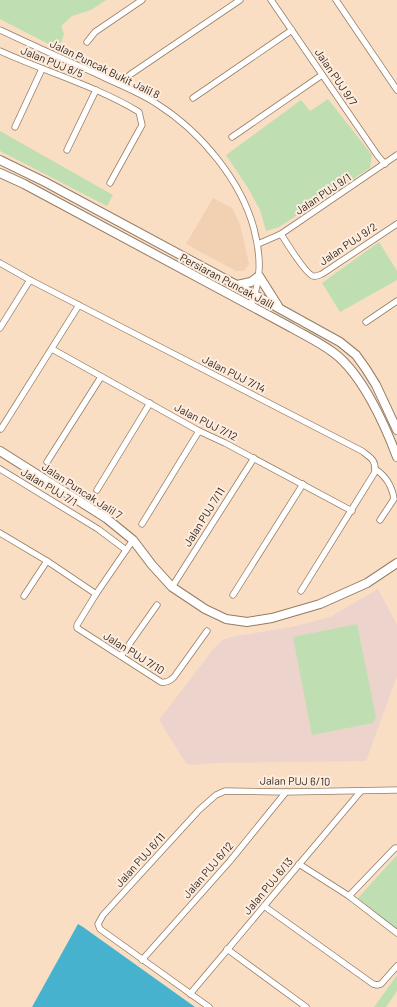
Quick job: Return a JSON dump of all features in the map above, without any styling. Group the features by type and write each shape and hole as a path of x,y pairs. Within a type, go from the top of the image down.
{"main road":[{"name":"Persiaran Puncak Jalil","path":"0,160 45,182 340,342 356,355 366,369 376,385 397,430"},
{"name":"Persiaran Puncak Jalil","path":"0,173 24,184 334,352 344,361 373,405 397,457"},
{"path":"237,285 251,282 259,276 280,309"},
{"name":"Jalan Puncak Jalil 7","path":"0,451 106,518 133,540 152,565 172,587 205,609 226,618 247,622 272,618 320,604 367,582 397,563"}],"street":[{"path":"87,42 95,32 142,0"},
{"path":"119,84 131,74 240,0"},
{"name":"Jalan PUJ 9/7","path":"271,0 385,164"},
{"path":"336,0 397,90"},
{"name":"Jalan Puncak Bukit Jalil 8","path":"0,30 119,84 157,104 184,125 210,150 239,191 251,219 258,244 260,260 259,276 255,295 250,306"},
{"path":"193,98 292,30"},
{"name":"Jalan PUJ 8/5","path":"0,51 96,90 138,112 142,124 110,183"},
{"path":"15,127 42,69"},
{"path":"232,137 322,75"},
{"path":"67,150 96,90"},
{"name":"Jalan PUJ 9/1","path":"258,244 281,234 397,155"},
{"name":"Jalan PUJ 9/2","path":"281,234 306,270 313,276 317,276 397,224"},
{"name":"Jalan PUJ 7/14","path":"0,263 30,280 362,451 372,459 375,467 383,474 393,493 394,499 380,520"},
{"path":"0,328 30,280"},
{"path":"366,322 397,301"},
{"path":"1,429 79,305"},
{"name":"Jalan PUJ 7/12","path":"52,349 199,431 254,458 352,510"},
{"path":"47,462 101,377"},
{"path":"97,490 150,404"},
{"path":"142,524 199,431"},
{"name":"Jalan PUJ 7/11","path":"172,587 254,458"},
{"path":"301,591 375,472 375,467"},
{"name":"Jalan PUJ 7/1","path":"1,471 98,529 126,550"},
{"path":"233,596 303,484"},
{"path":"0,533 47,561 96,594 133,540"},
{"path":"24,596 47,561"},
{"name":"Jalan PUJ 7/10","path":"96,594 77,625 77,628 161,682 167,682 174,677 208,632"},
{"path":"121,656 157,605"},
{"name":"Jalan PUJ 6/10","path":"199,810 216,794 225,791 286,792 397,790"},
{"name":"Jalan PUJ 6/13","path":"190,994 361,791"},
{"name":"Jalan PUJ 6/12","path":"142,960 230,861 286,792"},
{"name":"Jalan PUJ 6/11","path":"142,960 107,935 100,929 98,924 103,914 199,810"},
{"path":"349,896 395,848 397,848"},
{"path":"299,864 349,896 397,933"},
{"path":"264,906 377,986 390,976 397,966"},
{"path":"227,949 306,1007"},
{"path":"142,960 209,1007"}],"shaded area":[{"path":"213,198 232,208 240,224 249,264 244,271 236,271 186,244"},
{"path":"378,589 397,625 397,676 366,761 214,763 192,765 186,763 159,720 215,647 223,640 231,637 292,627 330,617"}],"green space":[{"path":"0,0 106,0 91,10 72,16 61,26 64,34 61,43 52,46 0,19"},
{"path":"328,99 372,155 370,168 279,227 266,231 260,210 248,188 226,155 301,100 310,111"},
{"path":"0,131 113,195 107,206 0,151"},
{"path":"379,242 397,271 397,280 340,312 322,283"},
{"path":"357,624 376,717 373,723 312,735 293,637"},
{"path":"397,855 397,930 358,898"},
{"path":"397,975 397,991 386,1007 374,1007"}],"water":[{"path":"78,924 83,927 195,1007 32,1007"}]}
